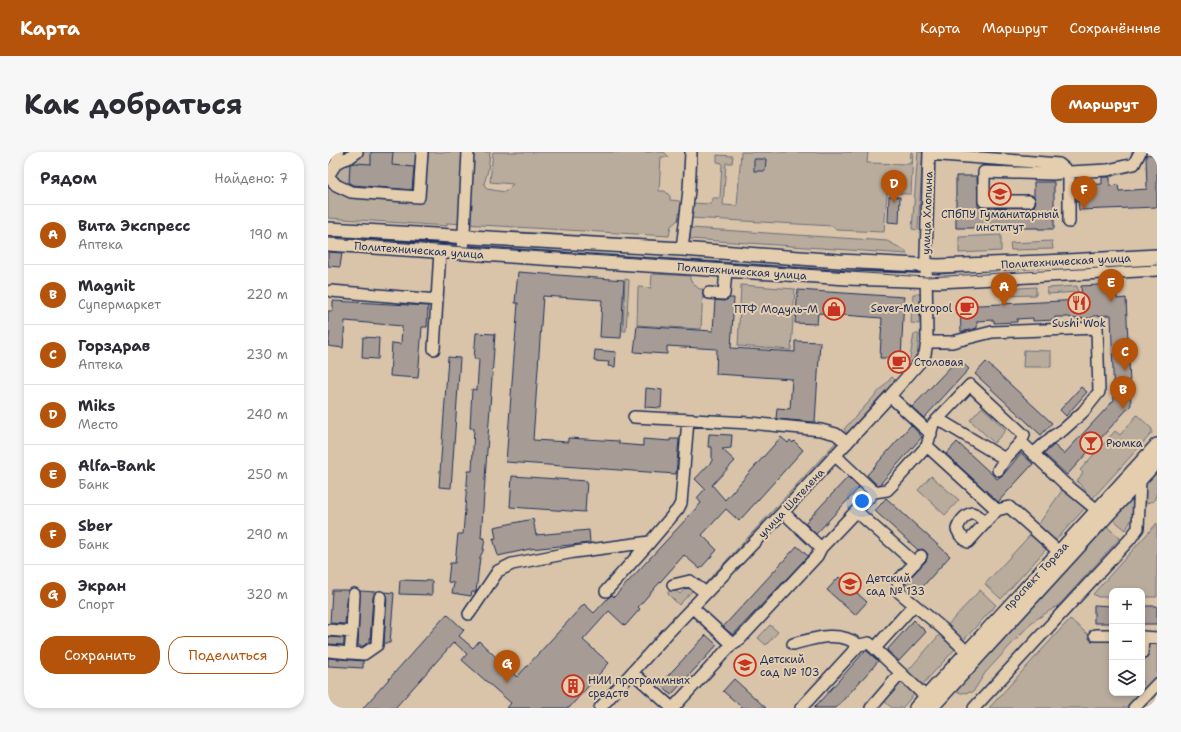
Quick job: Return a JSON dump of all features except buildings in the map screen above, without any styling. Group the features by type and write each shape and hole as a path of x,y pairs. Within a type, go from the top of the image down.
{"main road":[{"name":"Политехническая улица","path":"328,229 464,238 682,249 839,261 926,274 945,266 1067,262 1157,256"},
{"name":"Политехническая улица","path":"328,244 726,270 926,274 1157,269"},
{"name":"проспект Тореза","path":"929,702 967,652 1157,445"},
{"name":"проспект Тореза","path":"916,708 929,702 1157,461"}],"street":[{"path":"357,152 350,157 338,157 328,176 336,185 351,192 419,197 422,152"},
{"path":"463,252 468,152"},
{"path":"1029,201 984,201 984,172 1053,174 1108,170 1128,167 1134,164 1140,152"},
{"path":"682,249 689,190 691,153"},
{"path":"929,153 1014,156 1059,164 1069,172"},
{"name":"улица Хлопина","path":"926,274 929,153"},
{"path":"1069,172 1069,222"},
{"path":"434,349 440,251"},
{"path":"709,293 724,294 726,270"},
{"name":"улица Шателена","path":"600,708 692,607 847,443 922,358 925,354 927,342 926,274"},
{"path":"331,291 437,300"},
{"path":"927,342 952,342 992,332 1097,328 1099,392 1083,412 1063,430 1052,436 1034,454"},
{"path":"633,673 672,708 732,644 740,639 817,556 821,548 874,492 887,490 927,446 933,424 970,385 1024,435 1021,442 1004,459 998,470"},
{"path":"890,396 931,434"},
{"path":"634,417 750,423 822,430 836,434 847,443"},
{"path":"606,590 650,542 678,509 681,503 688,420"},
{"path":"938,420 1004,459"},
{"path":"1021,442 1097,510"},
{"path":"927,446 997,510"},
{"path":"835,455 874,492"},
{"path":"974,708 1130,539 1138,528 1140,480"},
{"path":"986,523 997,510 1009,507 1059,552"},
{"path":"856,511 918,560 898,582 899,592 942,628 967,652"},
{"path":"783,512 821,548"},
{"path":"469,614 498,571 508,565 574,552 650,542"},
{"path":"673,585 690,581 706,593"},
{"path":"350,653 354,594"},
{"path":"328,651 364,654 377,645 380,597"},
{"path":"875,648 914,605"},
{"path":"692,607 732,644"},
{"path":"328,630 352,632"},
{"path":"1095,635 1109,635"},
{"path":"793,644 834,636 850,638 859,645"},
{"path":"1145,637 1157,638"},
{"path":"801,708 859,645 869,643 929,702"},
{"path":"871,708 901,673"},
{"path":"1138,701 1157,684"}],"shaded area":[{"path":"328,152 490,152 488,170 484,184 487,189 505,192 513,184 490,182 493,152 664,152 669,157 661,157 659,191 665,191 670,196 670,200 679,201 681,203 678,220 671,226 669,236 447,223 447,226 328,218"},
{"path":"741,152 868,152 867,163 910,164 911,152 913,152 911,194 887,193 884,232 836,230 833,226 690,218 691,203 711,204 712,198 720,198 722,163 717,162 717,155 733,156 732,163 726,163 723,205 737,206"},
{"path":"918,152 923,152 918,230 912,229"},
{"path":"691,228 887,241 906,251 907,254 690,239"},
{"path":"1001,235 1001,251 959,253 959,237"},
{"path":"1052,241 1053,249 1011,250 1010,243"},
{"path":"652,274 690,276 690,280 699,289 703,289 701,329 637,325 638,287 651,288"},
{"path":"625,279 629,280 626,331 623,331"},
{"path":"741,285 795,289 791,350 738,346"},
{"path":"1077,286 1078,292 1048,294 1047,288"},
{"path":"1036,287 1036,295 1001,296 1001,289"},
{"path":"913,294 921,294 919,324 911,323"},
{"path":"914,334 919,334 917,357 907,369 904,365 910,358"},
{"path":"1024,350 1051,351 1051,367 1023,367"},
{"path":"892,377 895,380 847,433 844,429"},
{"path":"982,407 1006,430 994,443 970,420"},
{"path":"1137,415 1152,429 1152,433 1091,500 1087,497 1086,491 1077,481 1083,473 1080,470 1115,431 1120,435"},
{"path":"839,439 840,444 708,587 702,587"},
{"path":"1157,468 1157,492 1154,501 1143,504 1145,481"},
{"path":"931,476 959,500 945,515 918,490"},
{"path":"1063,489 1085,508 1053,543 1036,528"},
{"path":"1130,498 1134,501 1134,514 1126,530 1111,518"},
{"path":"1157,523 1157,597 1145,597 1145,588 1109,588 1109,597 1098,597 1093,594"},
{"path":"1105,525 1120,538 1060,604 1032,622 985,673 973,692 961,693 954,690"},
{"path":"1032,533 1048,547 1001,599 985,584"},
{"path":"689,585 695,588 679,605 668,594 668,592 673,589 680,594"},
{"path":"980,590 996,605 961,643 945,628"},
{"path":"1070,619 1092,638 1109,640 1109,696 1141,696 1130,708 989,708"},
{"path":"770,625 778,632 766,645 758,638"},
{"path":"941,633 957,647 920,687 905,674"},
{"path":"1145,642 1157,643 1157,679 1145,692"},
{"path":"903,678 917,691 902,708 892,708 883,700"}],"tram line":[{"path":"328,238 926,277 1157,265"}],"place":[{"name":"СПбПУ Гуманитарный институт","path":"1000,194"},
{"name":"Miks","path":"894,203"},
{"name":"Sber","path":"1084,209"},
{"name":"Alfa-Bank","path":"1111,302"},
{"name":"Sushi Wok","path":"1079,303"},
{"name":"Вита Экспресс","path":"1004,306"},
{"name":"Sever-Metropol","path":"967,308"},
{"name":"ПТФ Модуль-М","path":"834,309"},
{"name":"Столовая","path":"899,362"},
{"name":"Горздрав","path":"1125,371"},
{"name":"Magnit","path":"1123,409"},
{"name":"Рюмка","path":"1091,443"},
{"name":"Детский сад № 133","path":"850,584"},
{"name":"Детский сад № 103","path":"745,665"},
{"name":"Экран","path":"507,683"},
{"name":"НИИ программных средств","path":"573,686"}]}
